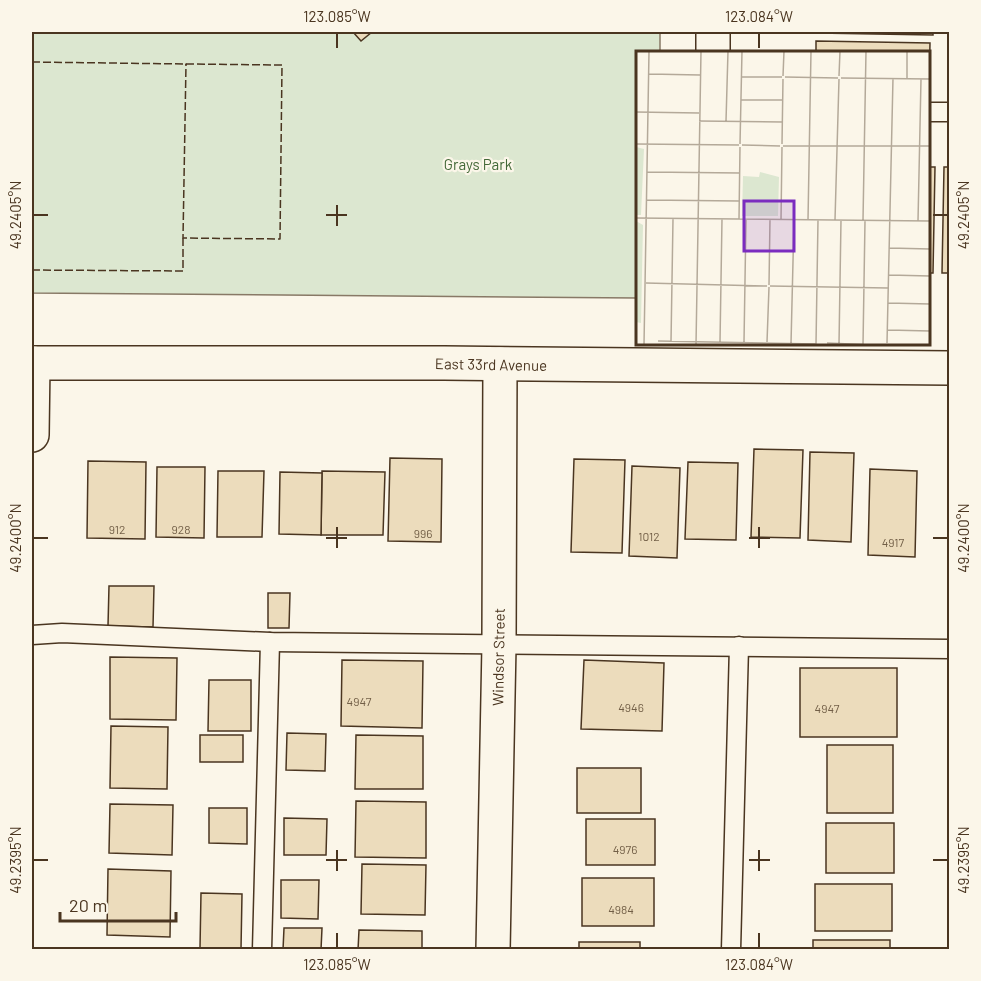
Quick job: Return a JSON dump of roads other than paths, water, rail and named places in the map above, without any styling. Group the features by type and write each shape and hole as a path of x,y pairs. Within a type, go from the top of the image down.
{"street":[{"path":"713,32 713,51"},
{"name":"East 33rd Avenue","path":"32,363 500,364 713,355 950,368"},
{"path":"32,363 32,435"},
{"name":"Windsor Street","path":"493,950 499,645 500,364"}],"lane":[{"path":"930,112 950,112"},
{"path":"32,635 62,633 270,642 950,649"},
{"path":"262,950 270,642"},
{"path":"731,950 740,646"}],"park label":[{"name":"Grays Park","path":"478,164"}]}
